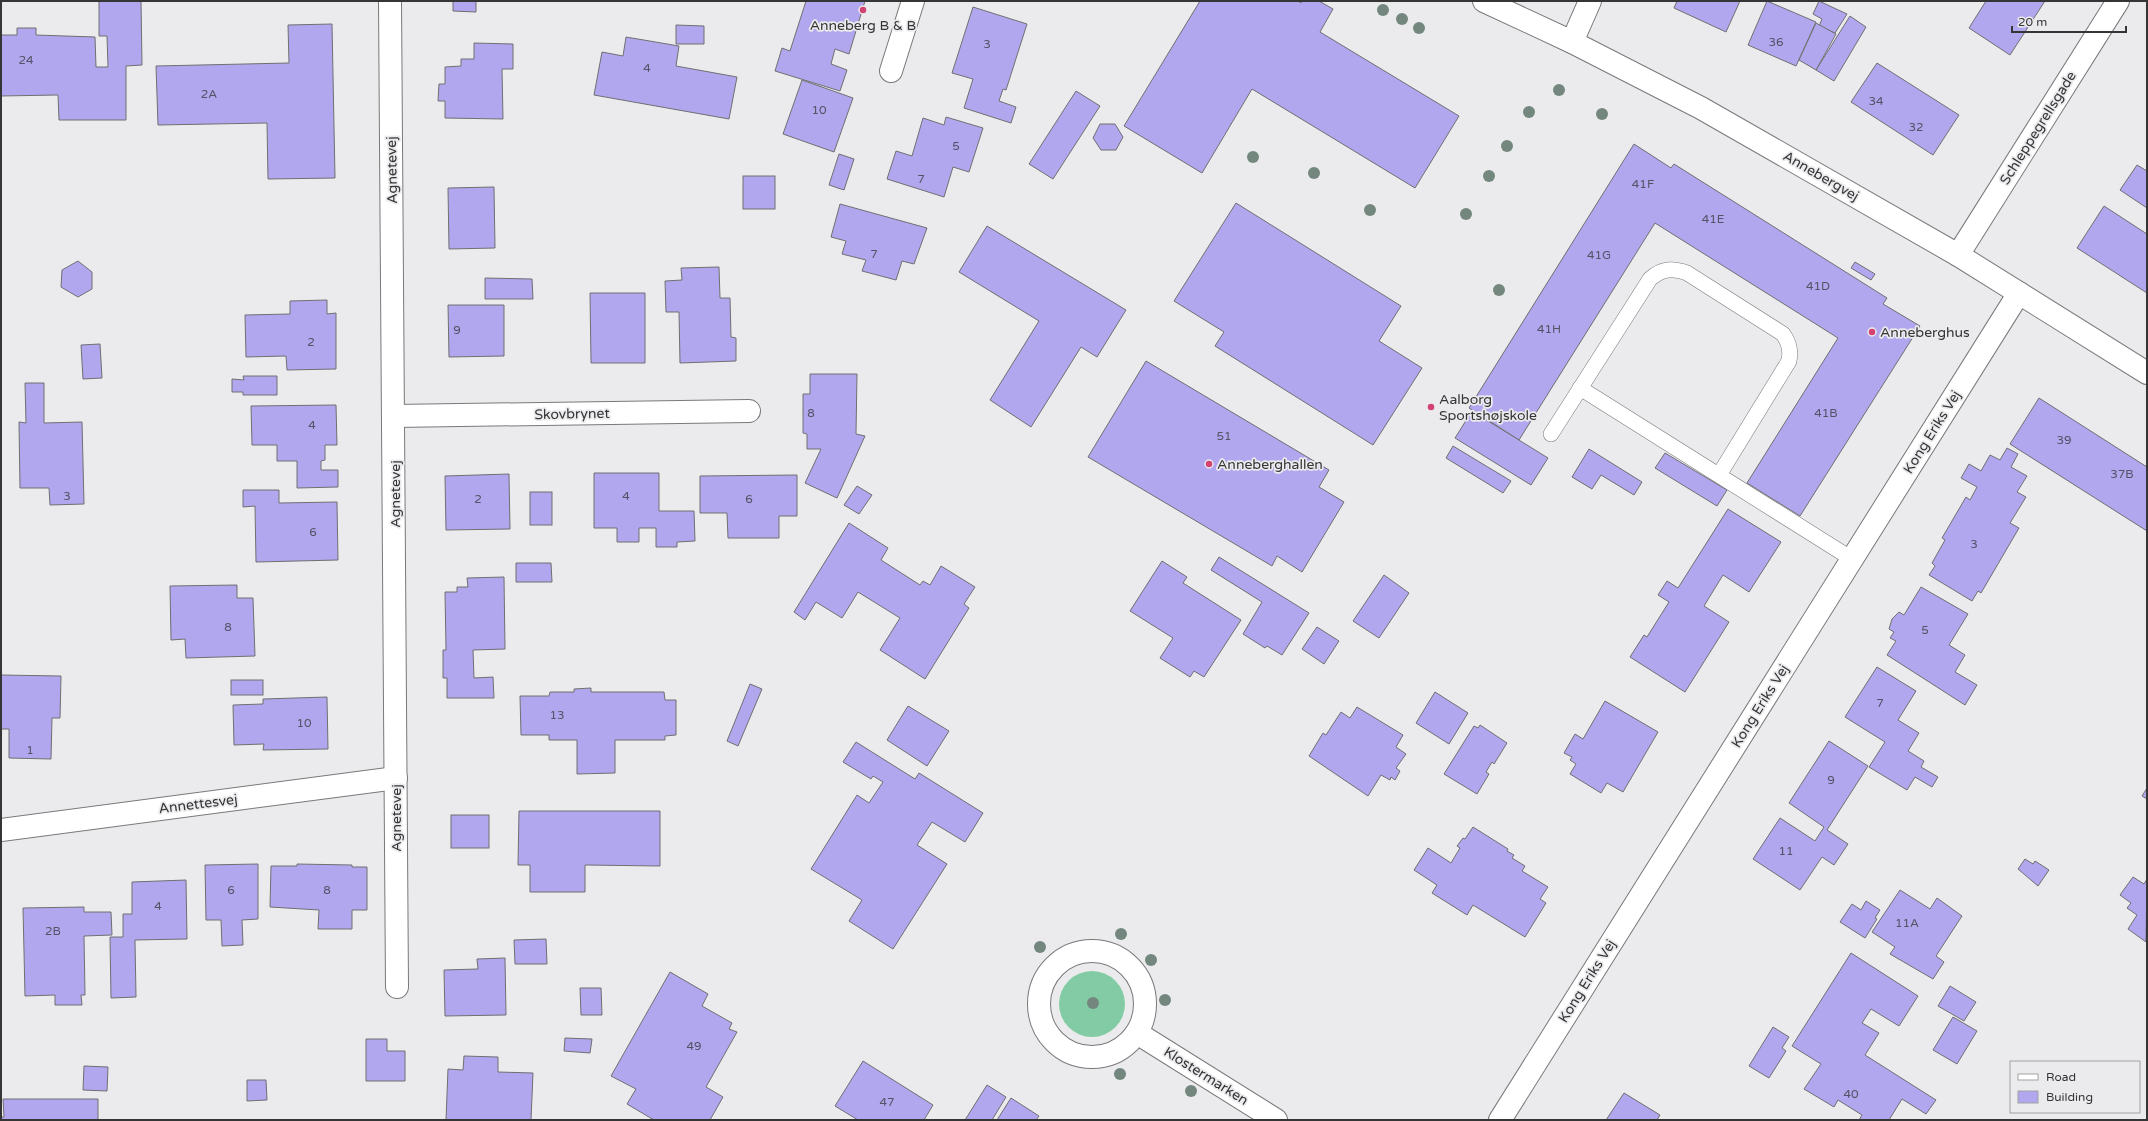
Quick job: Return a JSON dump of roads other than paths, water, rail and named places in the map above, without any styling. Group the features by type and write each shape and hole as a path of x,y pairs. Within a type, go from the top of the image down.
{"street":[{"name":"Agnetevej","path":"390,1 397,987"},
{"path":"891,70 913,1"},
{"name":"Annebergvej","path":"1484,1 1572,42 1702,108 1958,255 2147,373"},
{"path":"1572,42 1590,1"},
{"name":"Schleppegrellsgade","path":"1958,255 2118,1"},
{"name":"Kong Eriks Vej","path":"1500,1120 2019,293"},
{"name":"Skovbrynet","path":"394,416 749,411"},
{"name":"Annettesvej","path":"1,830 396,778"},
{"path":"1086,950 1111,954 1125,961 1136,973 1143,987 1146,1003 1143,1018 1137,1033 1121,1048 1101,1057 1086,1057 1072,1054 1059,1046 1049,1036 1039,1015 1038,1004 1040,989 1045,976 1054,965 1066,957 1086,950"},
{"name":"Klostermarken","path":"1137,1033 1276,1120"}],"lane":[{"path":"1551,434 1650,279 1661,271 1677,269 1694,277 1783,334 1788,342 1791,352 1789,361 1719,475"},
{"path":"1580,388 1852,559"}],"place":[{"name":"Anneberg B & B","path":"863,10"},
{"name":"Anneberghus","path":"1872,332"},
{"name":"Aalborg Sportshøjskole","path":"1431,407"},
{"name":"Anneberghallen","path":"1209,464"}]}
